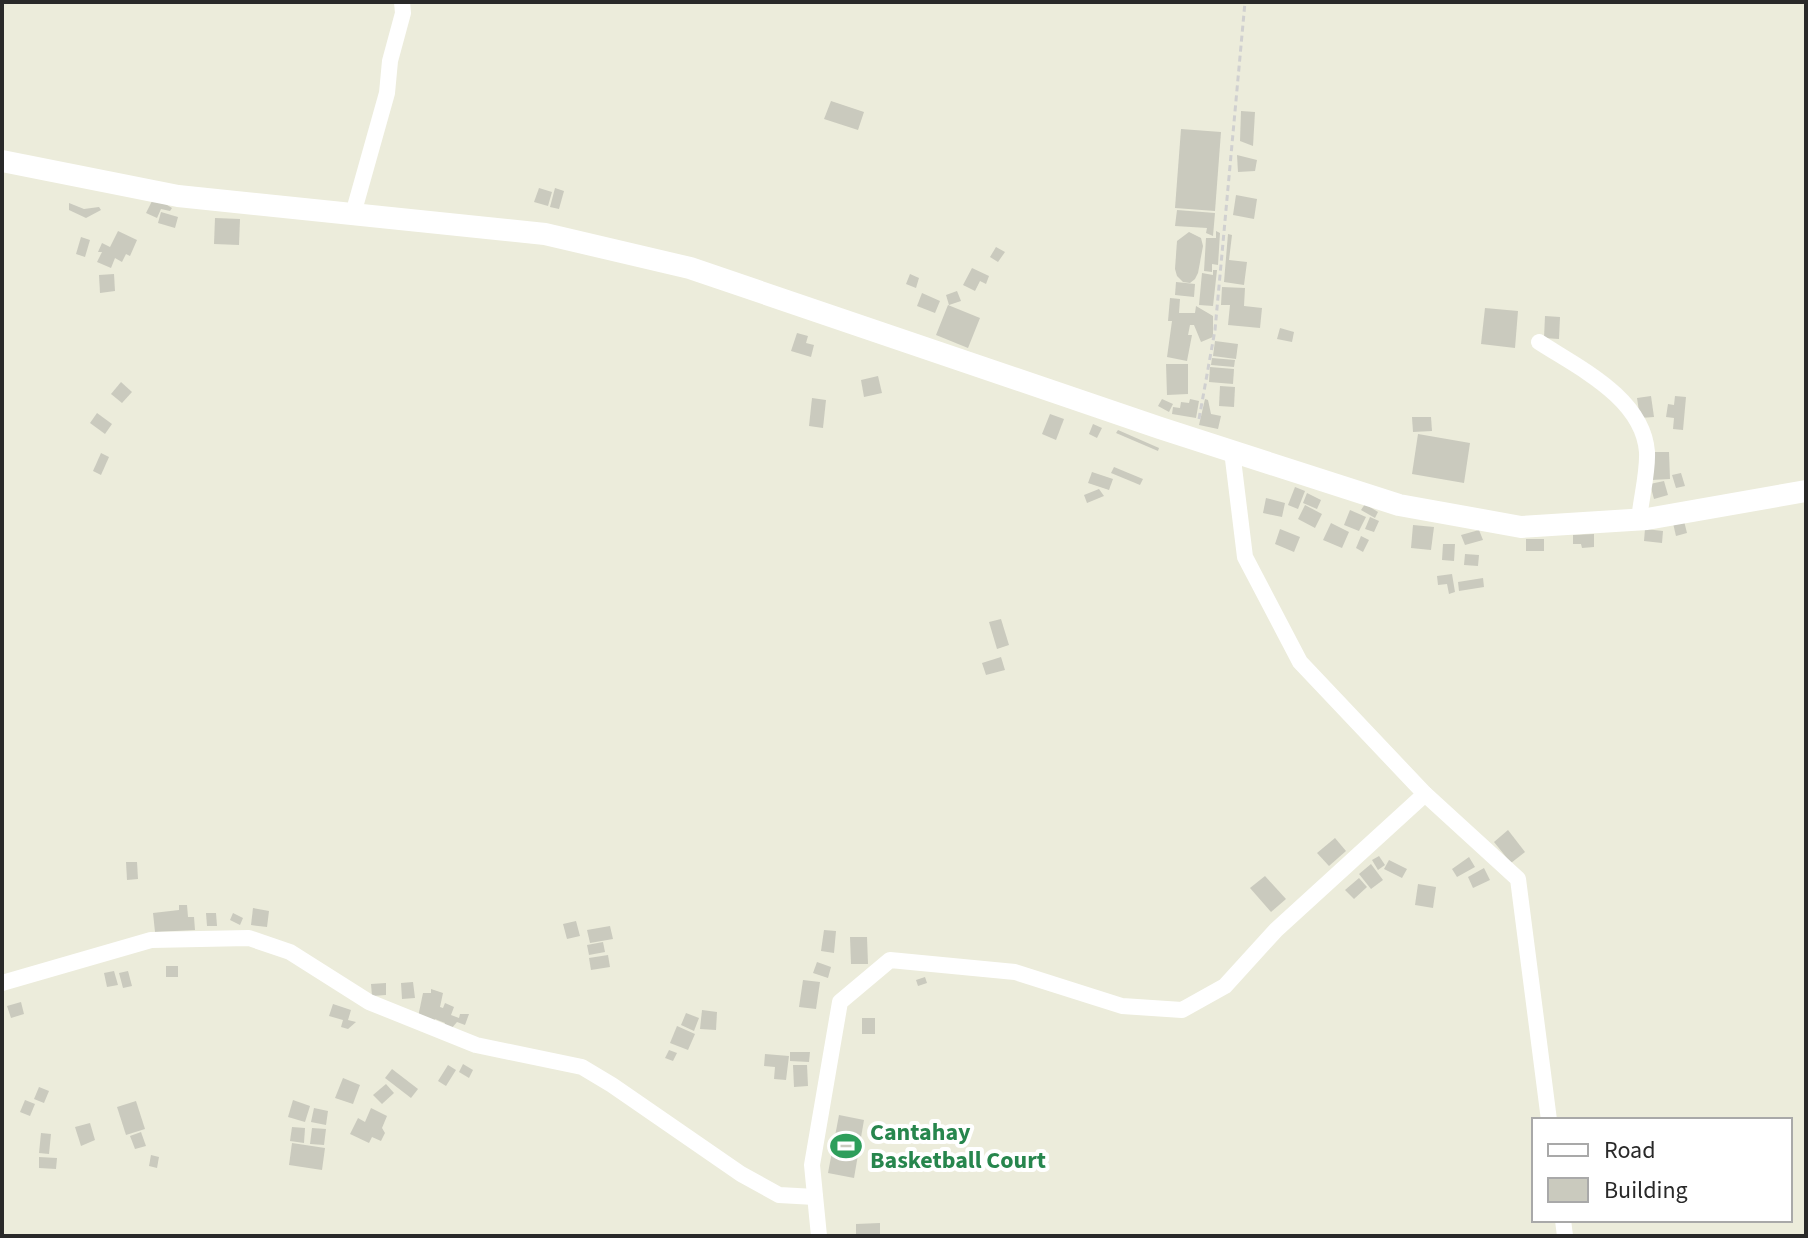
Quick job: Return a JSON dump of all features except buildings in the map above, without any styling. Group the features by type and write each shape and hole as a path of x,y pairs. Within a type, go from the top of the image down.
{"street":[{"path":"353,214 387,93 390,61 403,13 402,2"},
{"path":"2,161 178,196 545,234 690,268 1399,505 1521,527 1639,520 1806,491"},
{"path":"1539,342 1606,386 1636,416 1647,451 1639,520"},
{"path":"1232,451 1245,557 1300,662 1425,794 1518,879 1549,1118"},
{"path":"819,1236 812,1165 840,1002 890,960 1015,972 1122,1006 1182,1010 1225,986 1276,930 1425,794"},
{"path":"2,983 151,940 249,938 290,952 369,1002 476,1045 582,1067 741,1174 779,1195 815,1197"}],"path":[{"path":"1196,439 1215,330 1245,2"}],"place":[{"name":"Cantahay Basketball Court","path":"846,1146"}]}
